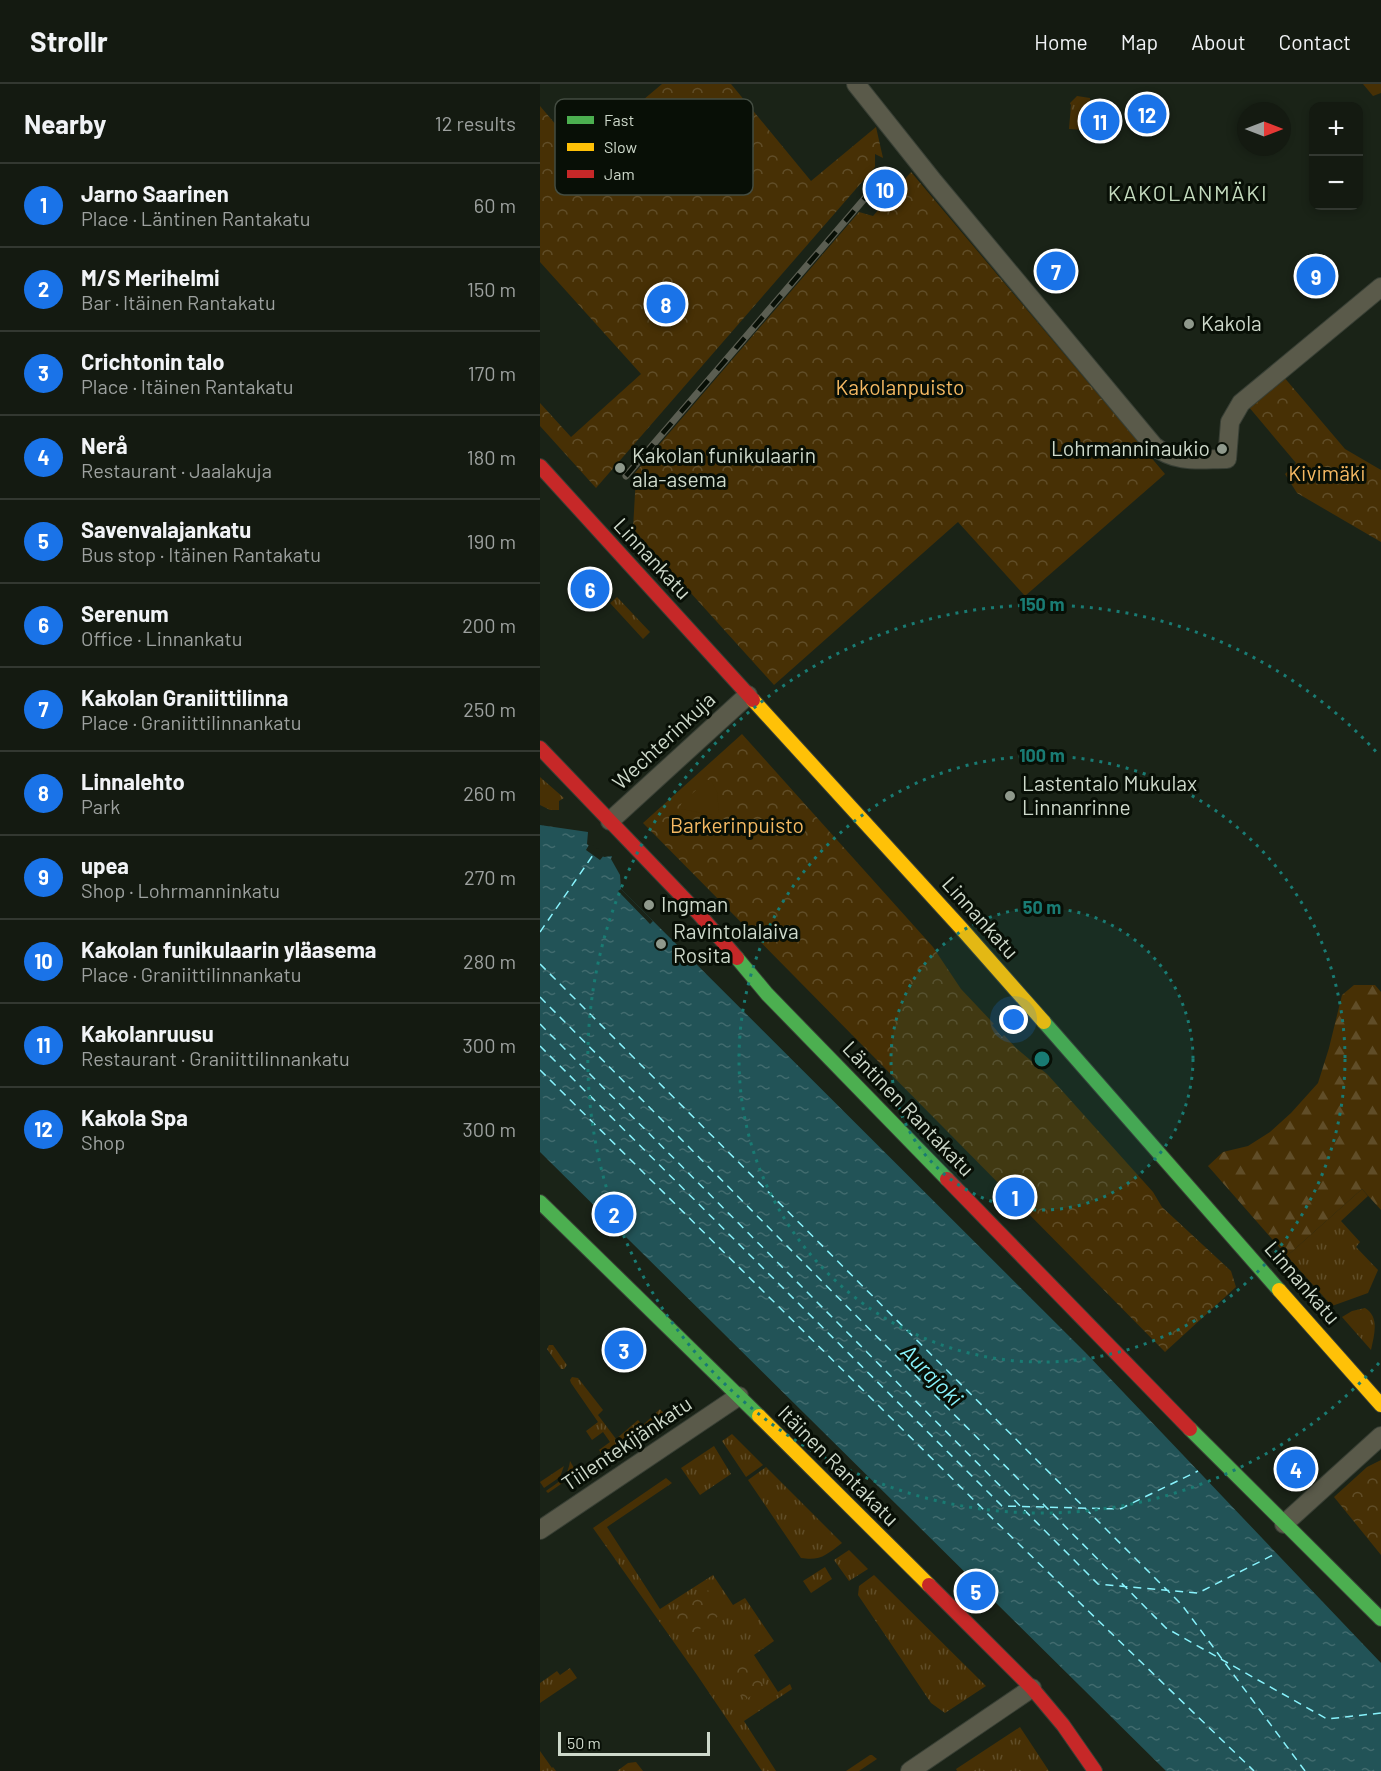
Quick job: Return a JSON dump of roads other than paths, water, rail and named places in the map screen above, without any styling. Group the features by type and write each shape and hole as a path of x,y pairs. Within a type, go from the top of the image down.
{"street":[{"path":"856,84 934,182 1154,446 1164,454 1176,458 1227,459 1230,422 1241,403 1381,287"},
{"name":"Linnankatu","path":"540,466 961,928 1381,1405"},
{"name":"Wechterinkuja","path":"610,821 748,694"},
{"name":"Läntinen Rantakatu","path":"540,748 699,914 767,994 1284,1524 1381,1619"},
{"name":"Itäinen Rantakatu","path":"540,1202 739,1396 1032,1688 1064,1725 1095,1771"},
{"name":"Tiilentekijänkatu","path":"540,1530 739,1396"},
{"path":"1284,1524 1381,1436"},
{"path":"910,1771 1032,1688"}],"water":[{"name":"Aurajoki","path":"540,825 588,832 587,844 604,857 612,856 611,859 620,875 621,889 1085,1352 1381,1663 1381,1771 1166,1771 540,1152"}],"railway":[{"path":"626,476 884,176"}],"place":[{"name":"Kakola Spa","path":"1147,114"},
{"name":"Kakolanruusu","path":"1100,121"},
{"name":"Kakolan funikulaarin yläasema","path":"885,189"},
{"name":"Kakolan Graniittilinna","path":"1056,271"},
{"name":"upea","path":"1316,276"},
{"name":"Linnalehto","path":"666,304"},
{"name":"Kakola","path":"1189,324"},
{"name":"Lohrmanninaukio","path":"1222,449"},
{"name":"Kakolan funikulaarin ala-asema","path":"620,468"},
{"name":"Serenum","path":"590,589"},
{"name":"Lastentalo Mukulax Linnanrinne","path":"1010,796"},
{"name":"Ingman","path":"649,905"},
{"name":"Ravintolalaiva Rosita","path":"661,944"},
{"name":"Jarno Saarinen","path":"1015,1197"},
{"name":"M/S Merihelmi","path":"614,1214"},
{"name":"Crichtonin talo","path":"624,1350"},
{"name":"Nerå","path":"1296,1469"},
{"name":"Savenvalajankatu","path":"976,1591"}],"district":[{"name":"KAKOLANMÄKI","path":"1188,193"}],"park label":[{"name":"Kakolanpuisto","path":"900,388"},
{"name":"Kivimäki","path":"1327,474"},
{"name":"Barkerinpuisto","path":"737,826"}]}
